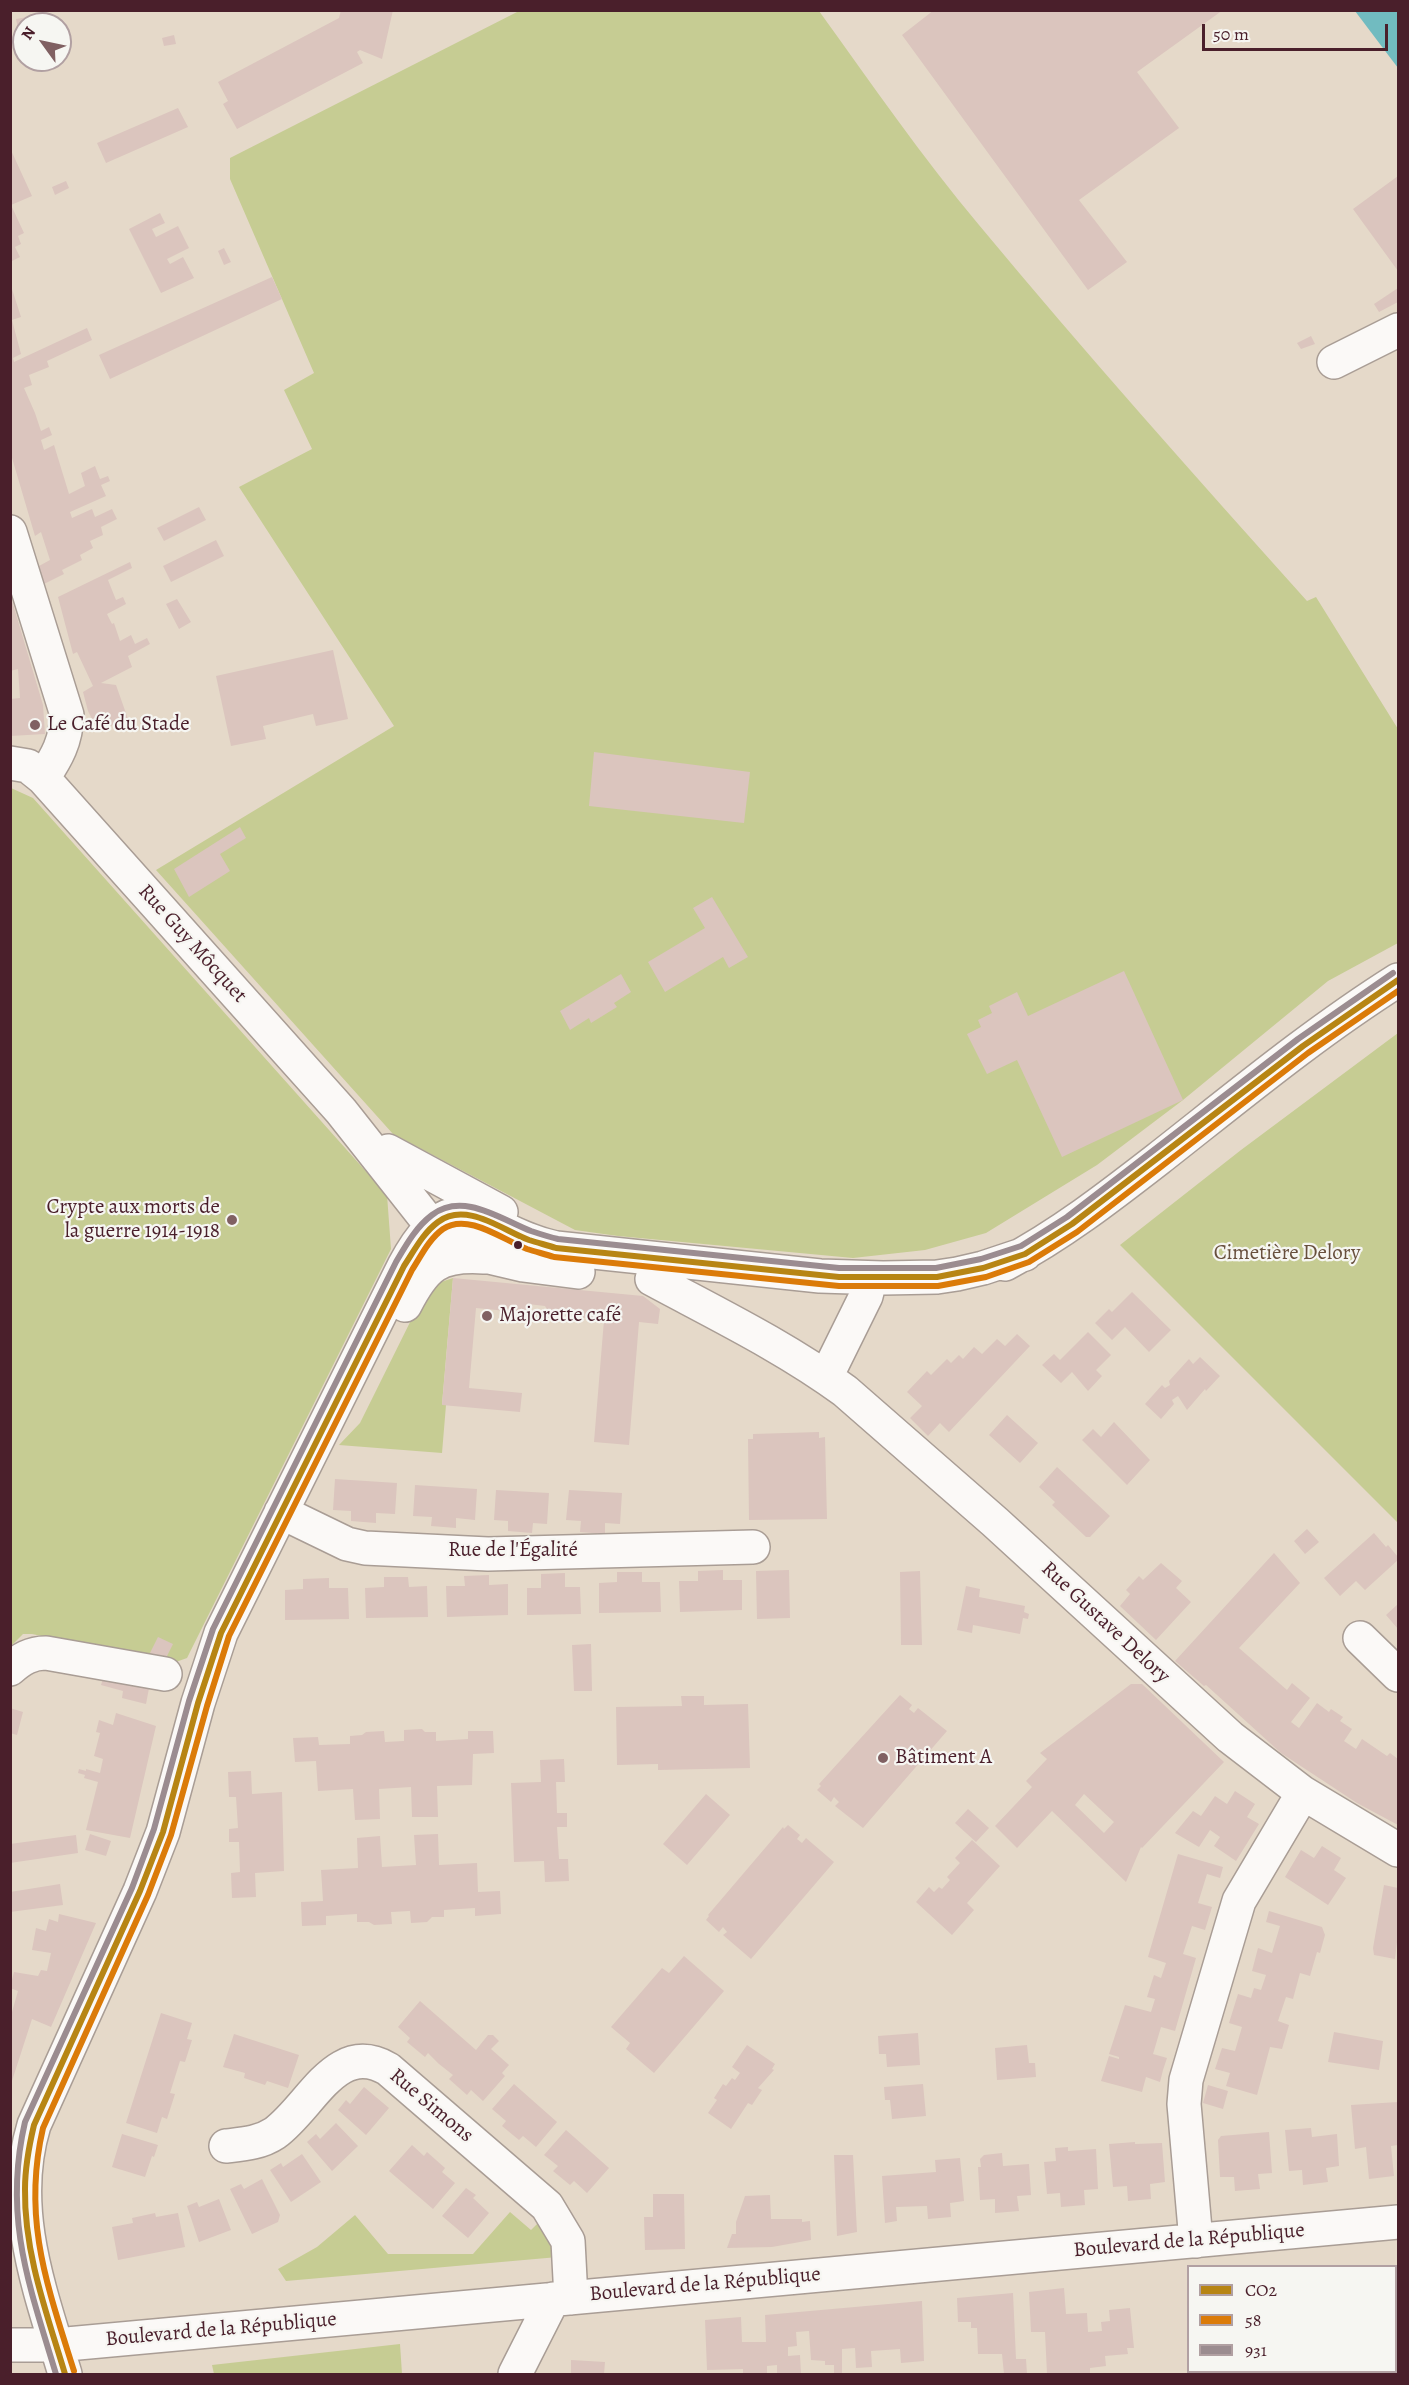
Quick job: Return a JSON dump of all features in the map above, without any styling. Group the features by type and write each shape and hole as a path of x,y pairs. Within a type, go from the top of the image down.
{"street":[{"path":"1334,362 1398,330"},
{"path":"10,532 67,715 66,733 61,748 43,778"},
{"name":"Rue Guy Môcquet","path":"10,763 28,766 43,778 341,1111 432,1225"},
{"path":"61,2360 26,2231 23,2190 29,2142 42,2105 140,1892 154,1855 176,1789 198,1703 218,1641 281,1512 428,1241 432,1225 450,1214 467,1214 545,1246 820,1276 907,1294 944,1287 994,1270 1025,1254 1092,1210 1303,1046 1398,980"},
{"name":"Rue Guy Môcquet","path":"341,1111 388,1151 422,1195 432,1225"},
{"path":"388,1151 544,1235 575,1248 599,1253"},
{"path":"432,1225 453,1242 489,1257"},
{"path":"322,1440 351,1412 417,1283 433,1264 445,1260 458,1257 489,1257 556,1270 765,1290 865,1287"},
{"name":"Rue Gustave Delory","path":"652,1279 826,1377 845,1391 995,1522 1208,1718 1263,1764 1303,1793 1398,1850"},
{"path":"826,1377 865,1287"},
{"name":"Rue de l'Égalité","path":"281,1512 347,1544 365,1548 488,1554 753,1547"},
{"path":"1360,1638 1398,1675"},
{"path":"10,1670 19,1661 34,1653 46,1653 165,1674"},
{"path":"1196,2241 1184,2104 1186,2079 1239,1901 1303,1793"},
{"name":"Rue Simons","path":"226,2146 250,2144 264,2140 275,2133 300,2111 334,2071 357,2060 379,2064 547,2206 568,2241 562,2298"},
{"name":"Boulevard de la République","path":"10,2345 61,2360 562,2298 1398,2222"},
{"path":"515,2374 562,2298"}],"green space":[{"path":"519,11 819,11 937,173 1019,273 1307,601 1316,597 1398,729 1398,943 1328,981 1183,1100 1097,1165 986,1233 925,1250 853,1258 575,1230 393,1134 156,870 394,726 239,487 312,449 284,390 314,373 230,179 230,158"},
{"path":"11,788 33,798 387,1195 391,1249 187,1658 173,1663 32,1634 23,1634 11,1646"},
{"name":"Cimetière Delory","path":"1398,1033 1398,1523 1120,1245 1241,1150"},
{"path":"453,1278 442,1404 446,1405 442,1453 339,1445 360,1423 425,1292 438,1283"},
{"path":"510,2212 531,2230 543,2218 558,2257 286,2281 278,2269 317,2247 355,2215 388,2254 473,2254"},
{"path":"400,2344 402,2374 214,2374 212,2365"}],"water":[{"path":"1355,11 1398,11 1398,68"}],"building":[{"path":"341,10 393,10 382,59 360,50 357,52 363,63 237,129 223,104 228,101 218,82 339,18"},
{"path":"934,10 1223,10 1137,72 1179,128 1079,200 1127,262 1088,290 902,35"},
{"path":"174,35 176,44 164,46 162,38"},
{"path":"178,108 188,127 106,163 97,143"},
{"path":"10,148 32,196 11,205 24,233 18,236 21,244 15,247 20,257 10,262"},
{"path":"1398,176 1398,271 1353,209"},
{"path":"66,181 69,188 55,195 52,187"},
{"path":"160,213 165,223 152,229 156,237 178,226 189,248 167,259 170,264 183,257 194,278 161,293 129,229"},
{"path":"224,248 231,262 224,265 218,251"},
{"path":"272,277 282,299 110,379 99,355"},
{"path":"11,286 21,317 12,320 21,354 13,358 14,362 87,328 92,340 47,361 49,367 29,375 32,385 24,388 41,431 49,427 52,435 41,440 44,450 54,445 69,494 85,486 81,473 95,466 100,479 108,476 110,481 101,485 106,496 70,512 72,518 92,509 95,517 112,509 117,519 101,527 103,535 90,541 93,548 80,555 82,560 62,570 64,574 44,584 39,566 50,560 41,532 35,536 10,451"},
{"path":"1398,288 1398,302 1379,312 1374,304"},
{"path":"1311,336 1315,344 1301,349 1297,343"},
{"path":"199,507 206,520 164,541 157,528"},
{"path":"216,540 224,556 171,582 163,566"},
{"path":"130,562 132,568 108,580 116,600 123,597 126,604 107,614 112,624 114,623 120,641 131,635 135,644 147,638 150,644 128,656 132,667 101,683 116,685 128,719 98,731 88,711 83,692 93,686 77,652 73,654 58,597"},
{"path":"10,594 43,705 45,734 10,736 10,699 20,698 18,669 10,671"},
{"path":"177,599 191,622 179,629 166,604"},
{"path":"333,650 348,719 316,726 313,714 263,726 266,739 231,746 216,676"},
{"path":"594,752 750,772 744,823 589,806"},
{"path":"240,827 246,838 220,854 230,871 189,897 174,869"},
{"path":"712,897 748,957 729,968 723,957 665,992 648,962 705,928 693,908"},
{"path":"1124,971 1183,1100 1062,1157 1017,1060 987,1074 967,1034 981,1027 978,1020 992,1013 989,1006 1017,992 1028,1016"},
{"path":"621,974 631,992 614,1003 617,1007 591,1023 589,1018 570,1030 560,1011"},
{"path":"453,1278 643,1296 660,1309 658,1324 639,1322 629,1445 594,1442 604,1320 550,1314 545,1306 528,1304 527,1313 476,1308 469,1388 522,1393 520,1412 442,1405"},
{"path":"1132,1292 1171,1330 1149,1352 1125,1327 1112,1340 1095,1323 1109,1309 1112,1312"},
{"path":"1088,1332 1111,1355 1096,1370 1102,1376 1088,1391 1072,1372 1061,1383 1042,1365 1054,1354 1060,1360"},
{"path":"1017,1334 1030,1346 949,1432 940,1423 928,1436 910,1418 922,1406 907,1392 927,1371 931,1375 947,1359 951,1363 959,1355 963,1359 974,1347 982,1354 997,1339 1005,1346"},
{"path":"1200,1357 1220,1376 1187,1410 1178,1396 1172,1400 1174,1404 1161,1419 1145,1404 1162,1385 1165,1388 1170,1385 1169,1381 1189,1359 1193,1364"},
{"path":"1007,1415 1038,1443 1020,1463 989,1435"},
{"path":"1114,1422 1150,1460 1127,1485 1082,1440 1093,1429 1101,1437"},
{"path":"819,1432 819,1438 825,1437 827,1519 749,1520 748,1439 753,1439 753,1434"},
{"path":"1057,1467 1110,1516 1090,1537 1086,1537 1052,1505 1055,1502 1039,1487"},
{"path":"335,1479 397,1483 395,1514 376,1513 376,1523 351,1521 351,1511 333,1510"},
{"path":"415,1485 477,1489 475,1520 456,1518 456,1528 431,1526 432,1517 413,1516"},
{"path":"496,1490 549,1493 547,1524 533,1523 532,1533 508,1531 508,1521 494,1520"},
{"path":"569,1490 622,1493 620,1524 605,1523 605,1534 580,1532 581,1521 566,1520"},
{"path":"1307,1529 1319,1542 1305,1554 1294,1541"},
{"path":"1374,1533 1386,1547 1388,1545 1398,1560 1365,1590 1356,1581 1340,1596 1324,1578"},
{"path":"1274,1553 1300,1583 1239,1648 1287,1690 1292,1683 1310,1698 1291,1722 1299,1728 1317,1703 1329,1712 1331,1709 1343,1717 1340,1721 1352,1729 1344,1741 1356,1749 1362,1739 1387,1756 1390,1753 1398,1759 1398,1825 1357,1803 1281,1753 1206,1685 1204,1686 1175,1661"},
{"path":"1161,1563 1182,1581 1176,1588 1191,1602 1156,1640 1120,1606 1130,1594 1126,1590 1139,1576 1143,1580"},
{"path":"723,1570 723,1580 742,1580 742,1610 680,1612 679,1581 698,1581 698,1571"},
{"path":"789,1570 790,1618 757,1619 756,1571"},
{"path":"920,1571 922,1645 901,1645 900,1572"},
{"path":"617,1572 642,1572 642,1582 660,1582 661,1612 599,1613 599,1583 617,1582"},
{"path":"565,1573 565,1587 580,1587 581,1614 527,1615 527,1588 541,1588 541,1574"},
{"path":"489,1575 489,1585 508,1584 508,1615 447,1617 446,1586 465,1586 464,1576"},
{"path":"384,1577 408,1577 409,1587 427,1586 428,1617 366,1618 365,1588 384,1587"},
{"path":"329,1578 329,1588 348,1588 349,1619 285,1620 285,1590 303,1589 303,1579"},
{"path":"966,1586 980,1589 979,1597 1025,1606 1024,1612 1029,1614 1028,1619 1023,1618 1020,1634 973,1625 972,1633 957,1630"},
{"path":"1398,1604 1398,1629 1386,1615"},
{"path":"158,1637 173,1644 165,1660 150,1653"},
{"path":"591,1644 592,1691 574,1691 572,1645"},
{"path":"105,1672 150,1683 146,1704 122,1698 123,1691 101,1685"},
{"path":"1131,1684 1142,1684 1224,1762 1141,1847 1126,1882 1052,1811 1017,1848 995,1826 1032,1787 1026,1781 1047,1759 1040,1753","holes":["1084,1794 1114,1822 1104,1833 1075,1805"]},
{"name":"Bâtiment A","path":"900,1695 912,1705 909,1709 914,1713 918,1708 947,1731 863,1828 835,1806 839,1802 834,1797 831,1802 817,1790 821,1786 819,1784"},
{"path":"681,1696 704,1696 704,1705 748,1704 750,1768 658,1770 658,1764 617,1765 616,1707 682,1706"},
{"path":"10,1708 23,1712 17,1735 10,1733"},
{"path":"116,1713 156,1726 130,1838 86,1830 98,1782 84,1778 85,1775 78,1773 79,1769 86,1771 86,1769 100,1773 103,1759 94,1756 100,1733 96,1732 99,1720 113,1725"},
{"path":"422,1729 425,1732 436,1732 436,1741 468,1739 468,1731 493,1731 494,1753 473,1754 472,1785 437,1786 438,1817 412,1817 411,1787 379,1789 380,1819 355,1820 353,1789 318,1791 316,1761 295,1762 293,1738 318,1737 319,1745 350,1744 350,1736 384,1731 385,1742 404,1741 404,1730"},
{"path":"564,1759 565,1782 556,1782 557,1813 567,1813 567,1827 557,1827 559,1859 568,1859 569,1881 545,1882 544,1861 514,1862 511,1783 541,1782 540,1760"},
{"path":"251,1771 252,1794 282,1792 284,1871 255,1873 256,1897 232,1898 231,1873 240,1872 239,1842 229,1842 229,1829 238,1828 236,1797 229,1797 228,1772"},
{"path":"1235,1791 1255,1804 1247,1817 1259,1824 1236,1861 1214,1846 1220,1837 1210,1830 1199,1847 1175,1833 1193,1811 1201,1816 1215,1796 1227,1804"},
{"path":"706,1794 730,1815 687,1865 663,1844"},
{"path":"968,1809 989,1828 976,1842 955,1823"},
{"path":"788,1825 800,1835 797,1839 802,1843 806,1838 834,1862 751,1959 723,1935 727,1932 723,1927 719,1932 706,1920 783,1827 784,1829"},
{"path":"90,1834 111,1841 106,1856 85,1850"},
{"path":"438,1834 439,1865 477,1863 478,1892 500,1891 501,1914 475,1916 475,1908 444,1910 444,1917 432,1917 427,1922 411,1923 410,1911 391,1912 392,1924 374,1925 369,1922 357,1922 357,1914 326,1916 326,1925 302,1926 301,1902 323,1901 321,1870 358,1868 357,1838 380,1836 382,1867 416,1865 414,1835"},
{"path":"76,1835 78,1853 10,1863 10,1844"},
{"path":"972,1840 1000,1866 967,1903 974,1910 952,1935 916,1902 929,1887 934,1892 939,1887 942,1889 950,1880 947,1877 960,1863 955,1858"},
{"path":"1322,1846 1341,1858 1334,1870 1346,1878 1328,1905 1285,1877 1301,1850 1314,1858"},
{"path":"1178,1854 1223,1867 1220,1878 1207,1874 1198,1903 1212,1907 1205,1930 1192,1926 1183,1954 1196,1958 1175,2031 1161,2027 1153,2054 1167,2058 1160,2082 1146,2077 1142,2092 1101,2081 1109,2056 1119,2059 1109,2054 1125,2005 1151,2012 1155,1999 1147,1997 1154,1975 1161,1978 1166,1963 1148,1957"},
{"path":"60,1884 63,1905 10,1912 10,1892"},
{"path":"1384,1885 1398,1888 1398,1934 1395,1959 1374,1955 1373,1948"},
{"path":"1269,1911 1322,1927 1325,1935 1310,1976 1300,1973 1293,1999 1286,1997 1278,2021 1289,2025 1282,2049 1270,2047 1257,2095 1226,2086 1230,2073 1215,2069 1222,2048 1235,2051 1242,2027 1229,2023 1238,1994 1251,1998 1254,1988 1261,1990 1266,1975 1252,1971 1258,1948 1272,1953 1280,1926 1266,1922"},
{"path":"59,1914 96,1923 51,2027 32,2019 10,2087 10,2012 12,2012 18,1991 10,1988 14,1972 38,1976 41,1970 47,1971 51,1953 32,1950 36,1928 46,1931 49,1919 58,1922"},
{"path":"684,1956 724,1991 654,2073 626,2049 630,2043 611,2027 662,1968 669,1973"},
{"path":"420,2001 476,2050 488,2035 493,2035 499,2041 491,2049 509,2065 502,2073 505,2076 483,2101 471,2090 467,2095 449,2079 453,2075 428,2053 425,2057 407,2042 410,2038 398,2027"},
{"path":"161,2013 192,2023 187,2039 192,2040 185,2062 180,2061 170,2093 175,2094 167,2119 162,2117 157,2133 126,2123"},
{"path":"1334,2032 1383,2041 1379,2070 1328,2062"},
{"path":"918,2033 920,2065 887,2067 886,2054 879,2054 878,2036"},
{"path":"234,2034 299,2055 288,2088 267,2081 265,2085 244,2078 245,2073 223,2067"},
{"path":"747,2045 775,2064 772,2069 774,2070 758,2088 762,2090 752,2105 748,2103 731,2129 708,2113 717,2100 714,2098 723,2084 726,2086 740,2073 732,2067"},
{"path":"1027,2045 1029,2063 1035,2063 1036,2077 997,2080 995,2048"},
{"path":"514,2084 557,2122 536,2147 523,2136 519,2140 502,2126 506,2121 492,2109"},
{"path":"923,2084 926,2116 892,2119 890,2100 885,2100 884,2087"},
{"path":"1208,2085 1228,2091 1223,2109 1203,2103"},
{"path":"364,2087 389,2108 366,2135 338,2110 346,2100 350,2104"},
{"path":"1398,2102 1398,2145 1391,2146 1394,2176 1369,2179 1366,2147 1355,2149 1351,2105"},
{"path":"336,2123 358,2146 332,2171 307,2142 316,2134 320,2139"},
{"path":"1311,2128 1312,2137 1337,2134 1339,2166 1326,2168 1328,2182 1303,2185 1302,2170 1289,2171 1285,2130"},
{"path":"566,2130 609,2168 587,2193 574,2181 570,2185 553,2171 558,2166 544,2155"},
{"path":"1269,2132 1272,2173 1258,2174 1260,2189 1235,2191 1234,2177 1220,2177 1218,2140 1221,2136"},
{"path":"122,2134 158,2145 145,2177 112,2167"},
{"path":"1135,2142 1135,2144 1162,2143 1165,2182 1150,2184 1151,2199 1128,2201 1127,2186 1113,2187 1109,2144"},
{"path":"412,2145 424,2156 427,2152 445,2168 442,2172 455,2183 433,2209 389,2171"},
{"path":"1068,2147 1068,2151 1096,2149 1098,2189 1084,2190 1085,2205 1061,2207 1060,2193 1047,2194 1044,2162 1056,2161 1055,2148"},
{"path":"1002,2153 1003,2166 1029,2164 1031,2195 1017,2196 1019,2211 995,2213 995,2199 980,2200 978,2167 981,2167 980,2159 984,2155"},
{"path":"302,2154 321,2182 291,2202 270,2170 281,2163 283,2167"},
{"path":"834,2155 853,2155 857,2232 837,2236"},
{"path":"960,2158 964,2201 950,2203 951,2217 928,2219 927,2206 896,2207 897,2221 885,2223 882,2176 936,2172 935,2160"},
{"path":"262,2179 280,2215 278,2222 252,2234 230,2189 241,2184 244,2189"},
{"path":"466,2188 476,2195 473,2198 489,2213 468,2238 442,2216"},
{"path":"653,2194 684,2194 685,2249 645,2250 644,2217 653,2217"},
{"path":"770,2195 771,2219 810,2221 811,2240 772,2247 727,2248 732,2234 736,2234 736,2222 745,2196"},
{"path":"219,2199 231,2230 199,2242 187,2206 197,2202 199,2207"},
{"path":"155,2213 156,2217 178,2213 185,2247 118,2260 112,2227 133,2223 132,2218"},
{"path":"1064,2288 1066,2314 1087,2313 1088,2332 1102,2331 1101,2322 1110,2321 1109,2310 1130,2308 1134,2348 1127,2348 1128,2354 1105,2356 1106,2366 1090,2368 1090,2374 1047,2374 1045,2332 1031,2332 1029,2292"},
{"path":"1013,2293 1016,2359 1026,2359 1027,2374 1004,2374 1002,2354 978,2354 977,2328 971,2328 971,2322 958,2322 957,2298"},
{"path":"922,2301 924,2361 901,2363 900,2349 871,2351 872,2367 856,2368 855,2348 842,2349 842,2374 834,2374 834,2365 825,2365 825,2361 811,2360 809,2331 796,2332 797,2346 788,2347 788,2356 800,2355 801,2374 777,2374 777,2365 767,2366 767,2374 743,2374 743,2369 707,2370 705,2320 741,2317 742,2342 766,2342 765,2315"},
{"path":"571,2360 605,2362 604,2374 571,2374"}],"transit line":[{"name":"931","path":"56,2374 29,2280 18,2220 19,2156 25,2122 132,1888 154,1829 189,1701 213,1629 396,1262 421,1225 444,1208 456,1206 482,1210 531,1231 558,1239 839,1268 936,1268 981,1259 1021,1246 1067,1217 1298,1039 1393,973"},
{"name":"CO2","path":"65,2374 44,2306 28,2236 25,2181 34,2125 140,1891 163,1832 198,1703 221,1633 404,1266 428,1231 449,1216 472,1216 484,1219 529,1240 556,1248 839,1277 937,1277 983,1268 1025,1254 1072,1224 1303,1046 1398,980"},
{"name":"58","path":"74,2371 47,2280 36,2222 37,2161 43,2128 148,1895 171,1835 229,1636 412,1270 434,1238 443,1229 453,1225 474,1225 527,1249 554,1257 839,1286 938,1286 986,1277 1029,1262 1077,1232 1308,1053 1398,991"}],"place":[{"name":"Le Café du Stade","path":"35,725"},
{"name":"Crypte aux morts de la guerre 1914-1918","path":"232,1220"},
{"name":"Majorette café","path":"487,1316"},
{"name":"Bâtiment A","path":"883,1758"}]}
